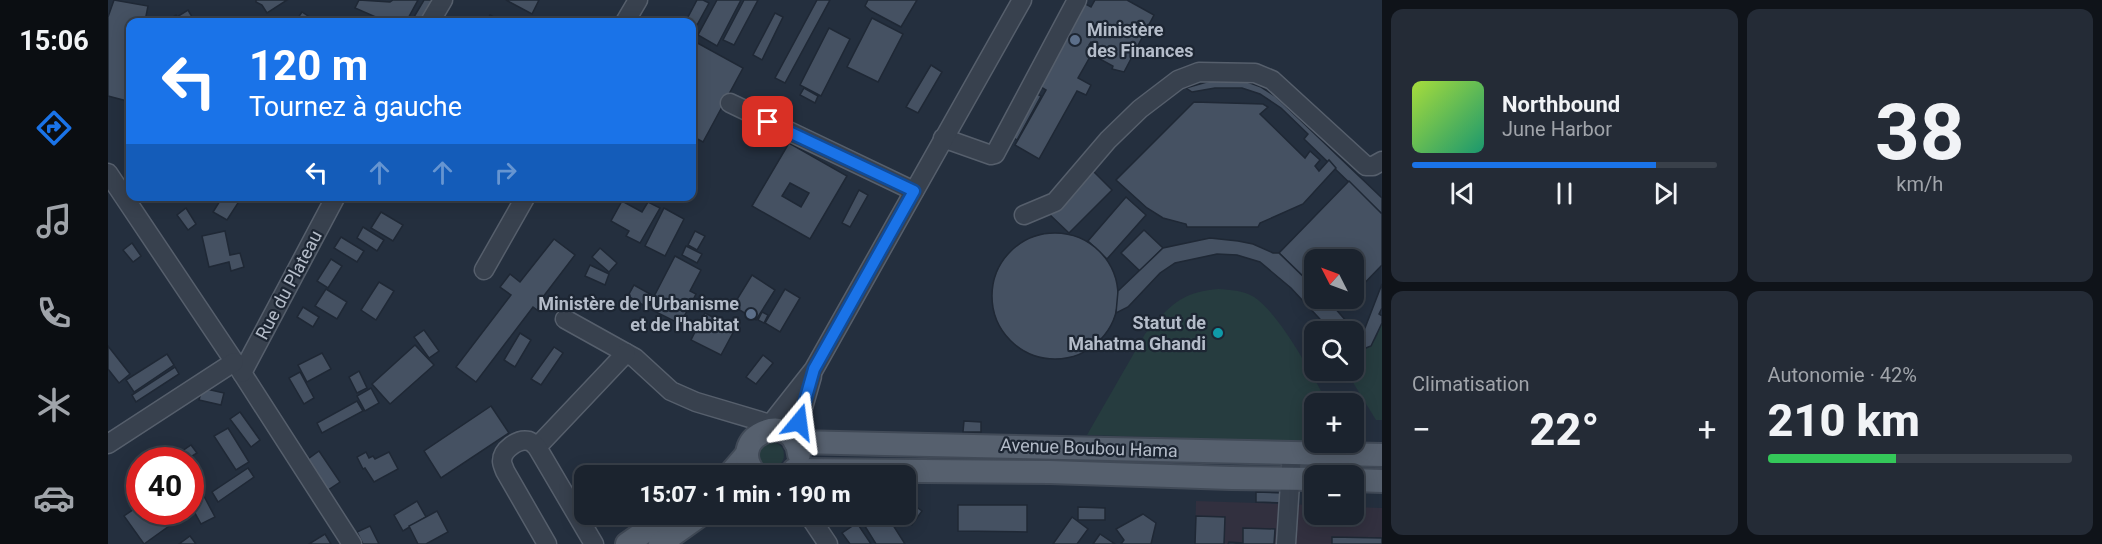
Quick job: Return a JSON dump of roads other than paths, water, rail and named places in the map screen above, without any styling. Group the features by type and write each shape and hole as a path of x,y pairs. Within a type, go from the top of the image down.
{"main road":[{"name":"Avenue Boubou Hama","path":"768,427 781,430 794,441 1382,455"},
{"path":"738,465 747,454 753,439 768,427"},
{"path":"794,441 799,456 795,465"},
{"path":"747,454 749,465"},
{"name":"Avenue Boubou Hama","path":"916,473 1050,472 1304,479"},
{"path":"1364,480 1382,481"},
{"path":"627,544 654,525"},
{"path":"660,544 687,525"}],"street":[{"path":"432,18 443,0"},
{"path":"627,18 638,0"},
{"path":"565,319 635,358 671,391 768,427 814,369 1022,0"},
{"path":"943,138 991,155 995,154 1077,0"},
{"path":"1024,214 1055,202 1108,140 1140,109 1178,80 1199,72 1256,73 1272,80 1366,166 1373,166 1382,161"},
{"path":"730,103 914,191"},
{"path":"108,172 119,188"},
{"path":"128,201 352,544"},
{"name":"Rue du Plateau","path":"108,444 238,368 333,201"},
{"path":"484,270 523,201"},
{"path":"537,447 626,353"},
{"path":"794,441 814,369"},
{"path":"547,544 505,471 502,461 505,452 513,445 525,440 531,441 537,447 594,544"},
{"path":"1286,544 1292,453"},
{"path":"815,525 828,544"}],"place":[{"name":"Ministère des Finances","path":"1075,40"},
{"name":"Ministère de l'Urbanisme et de l'habitat","path":"751,314"},
{"name":"Statut de Mahatma Ghandi","path":"1218,333"}]}
